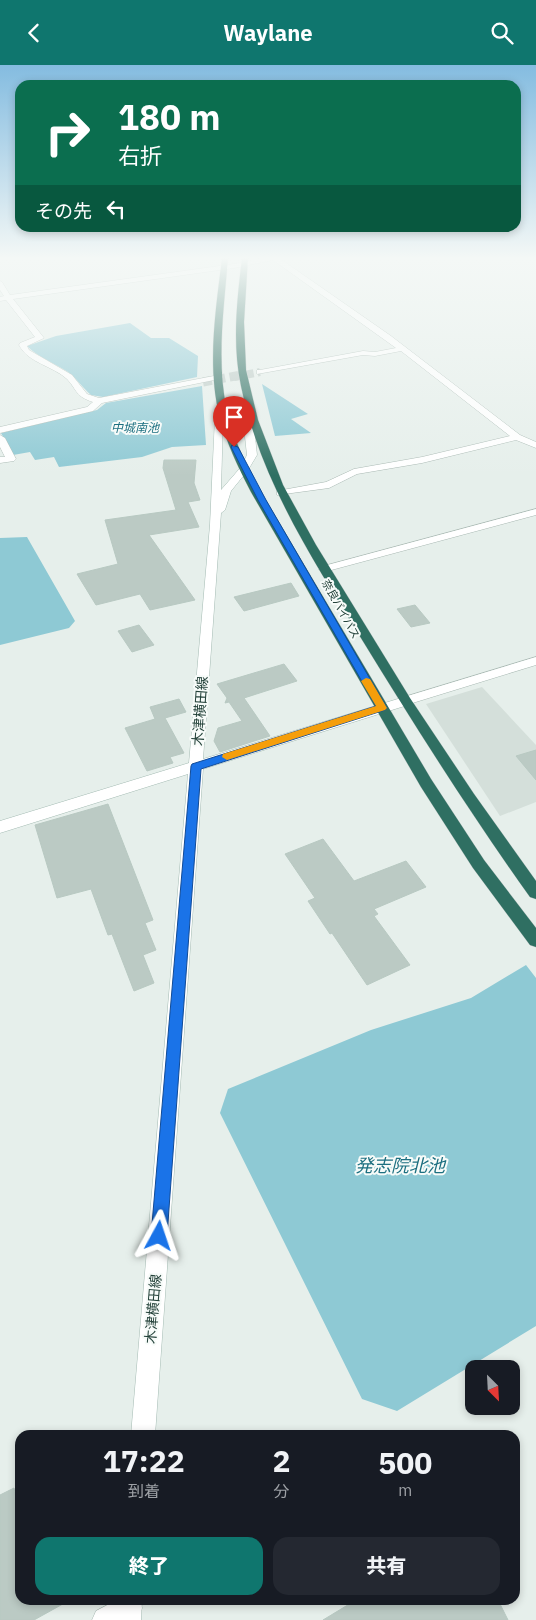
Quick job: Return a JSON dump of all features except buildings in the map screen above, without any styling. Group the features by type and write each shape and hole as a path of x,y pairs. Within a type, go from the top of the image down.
{"highway":[{"name":"奈良バイパス","path":"220,331 219,377 223,412 234,447 382,708 471,853 536,940"},
{"name":"奈良バイパス","path":"240,331 244,383 263,453 281,493 324,569 406,701 487,827 536,893"}],"street":[{"path":"33,331 40,338 23,345 26,351 69,377 84,396 99,401 203,382"},
{"path":"377,331 517,437 536,445"},
{"path":"260,372 364,353 375,354 401,349"},
{"path":"156,390 219,377"},
{"path":"0,430 90,409 99,401"},
{"name":"木津横田線","path":"215,525 226,490 245,468 252,455 249,428 251,410"},
{"name":"木津横田線","path":"143,1430 215,525 219,417 223,412"},
{"path":"281,493 329,485 354,472 422,460 517,437"},
{"path":"0,438 11,459 0,460"},
{"path":"324,569 536,512"},
{"path":"0,827 536,661"},
{"path":"105,1620 128,1609"}],"shaded area":[{"path":"482,687 536,745 536,802 500,816 426,704"}],"water":[{"name":"中城南池","path":"87,331 141,331 151,338 169,338 198,356 197,377 103,397 91,395 68,372 41,357 27,346 56,336"},
{"path":"262,384 308,414 291,419 311,433 275,436"},
{"name":"中城南池","path":"202,386 206,445 172,447 142,457 59,467 54,457 35,460 30,452 13,455 1,433 97,410 106,403"},
{"path":"27,537 75,621 69,628 0,645 0,538"},
{"name":"発志院北池","path":"526,965 536,978 536,1326 480,1360 465,1360 465,1369 397,1411 362,1399 220,1113 228,1089 371,1030 471,998"}],"tunnel":[{"path":"234,377 260,372"},
{"path":"203,382 241,375"}],"slow traffic":[{"path":"227,757 382,708 366,681"}],"route":[{"path":"159,1236 196,766 382,708 262,500 234,447"}]}
